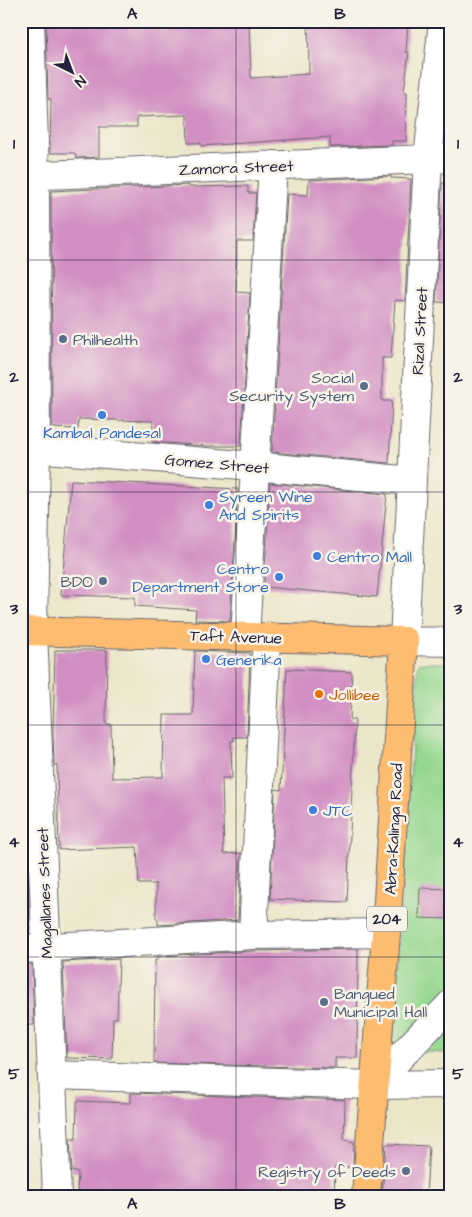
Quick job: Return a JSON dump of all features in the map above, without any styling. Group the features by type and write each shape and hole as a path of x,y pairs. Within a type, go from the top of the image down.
{"main road":[{"name":"Taft Avenue","path":"27,631 404,641"},
{"name":"Abra-Kalinga Road","path":"366,1196 386,933 404,641"}],"street":[{"name":"Magallanes Street","path":"30,21 27,631 34,949 52,1074 58,1196"},
{"name":"Rizal Street","path":"404,641 412,481 439,158 443,21"},
{"name":"Zamora Street","path":"28,176 439,158"},
{"path":"253,935 256,636 254,466 272,165"},
{"name":"Gomez Street","path":"29,448 412,481"},
{"name":"Taft Avenue","path":"404,641 451,642"},
{"path":"34,949 253,935 386,933"},
{"path":"373,1085 451,1004"},
{"path":"52,1074 373,1085 451,1084"}],"green space":[{"path":"418,663 451,663 451,1053 391,1051"}],"building":[{"path":"46,21 249,21 251,78 309,74 308,21 408,21 406,52 409,52 404,92 407,92 406,141 392,141 392,145 330,147 330,137 201,146 201,143 188,143 187,115 137,117 137,127 99,127 99,157 76,158 75,153 50,153 51,99 48,99"},
{"path":"391,176 391,178 411,179 405,301 395,300 391,358 382,358 382,401 392,401 389,463 272,452 287,194 308,195 309,180"},
{"path":"442,183 451,183 451,303 436,302"},
{"path":"188,185 188,187 248,186 248,193 256,193 253,241 237,241 236,292 250,293 241,446 206,446 152,442 153,421 79,419 78,429 52,428 51,191"},
{"path":"71,480 238,489 230,621 195,620 196,610 135,606 135,597 61,595"},
{"name":"Centro Mall","path":"270,483 387,494 377,597 264,587"},
{"path":"55,650 107,650 106,724 111,724 112,778 163,777 164,715 193,715 195,651 250,653 247,737 234,737 234,741 231,741 232,778 222,778 224,854 241,853 238,920 158,925 158,919 156,919 156,884 139,884 137,847 59,850 57,765 54,765 53,734"},
{"name":"JTC","path":"287,669 352,672 350,720 355,720 347,902 270,899 275,789 281,790"},
{"path":"21,863 27,863 29,911 21,911"},
{"path":"420,888 451,889 451,919 419,918"},
{"path":"358,949 357,1058 335,1058 335,1068 154,1063 155,960 158,960 158,956 254,951"},
{"path":"119,959 117,1018 113,1018 112,1059 67,1058 63,962"},
{"path":"32,964 34,1025 21,1025 21,965"},
{"path":"131,1093 345,1100 344,1140 354,1142 353,1167 335,1167 334,1196 77,1196 78,1172 72,1172 70,1139 76,1139 77,1101 131,1103"},
{"name":"Registry of Deeds","path":"386,1144 429,1146 426,1196 382,1196"}],"place":[{"name":"Philhealth","path":"63,339"},
{"name":"Social Security System","path":"364,386"},
{"name":"Kambal Pandesal","path":"102,415"},
{"name":"Syreen Wine And Spirits","path":"209,505"},
{"name":"Centro Mall","path":"317,556"},
{"name":"Centro Department Store","path":"279,577"},
{"name":"BDO","path":"103,581"},
{"name":"Generika","path":"206,659"},
{"name":"Jollibee","path":"319,694"},
{"name":"JTC","path":"313,810"},
{"name":"Bangued Municipal Hall","path":"324,1002"},
{"name":"Registry of Deeds","path":"406,1171"}]}
